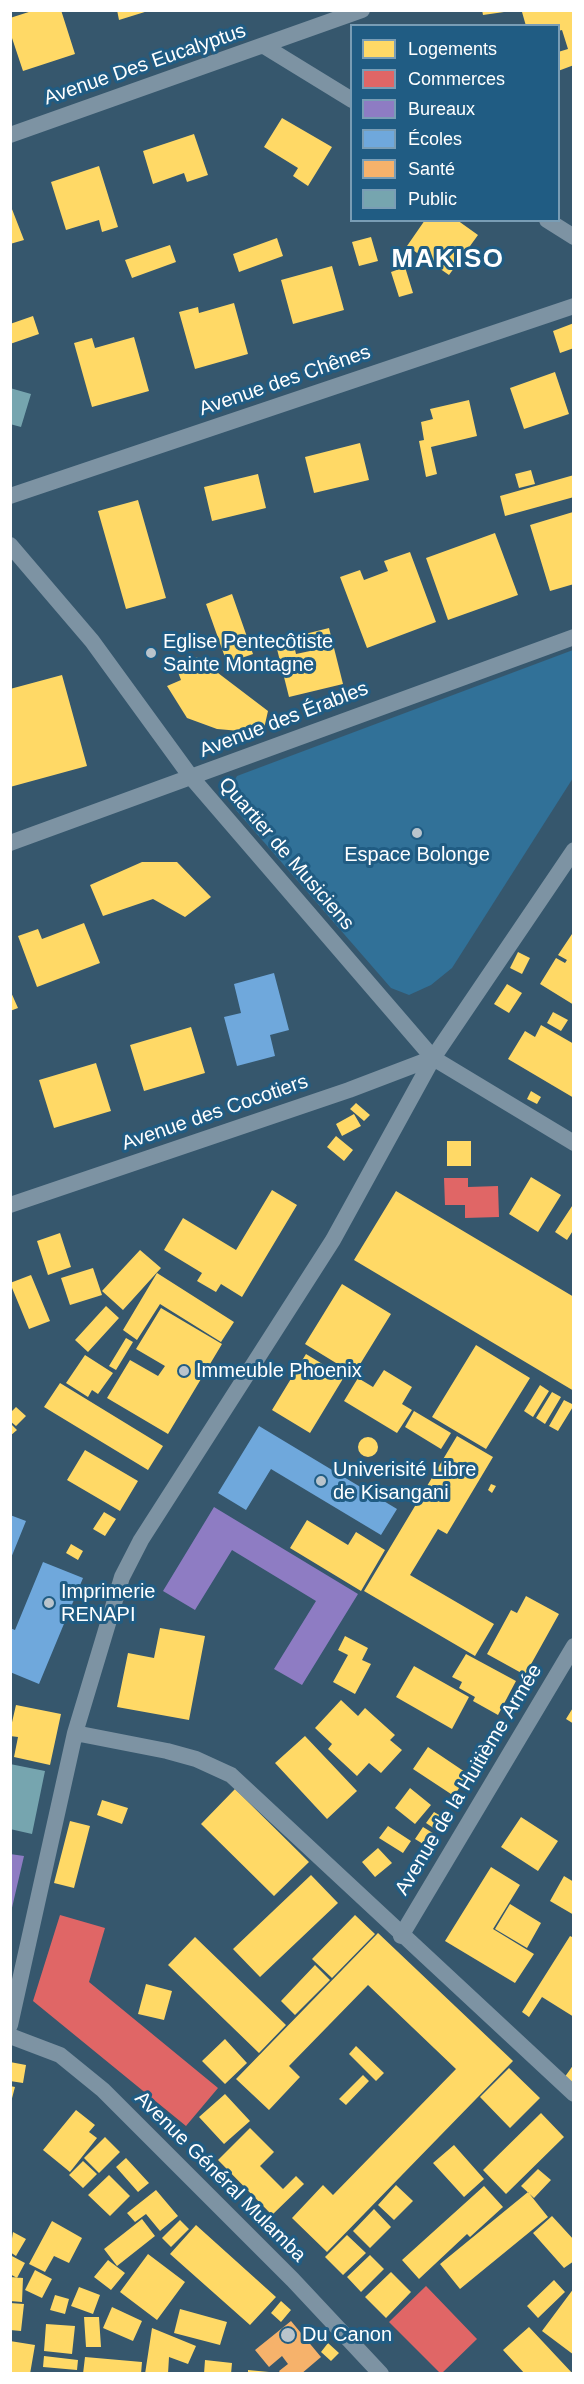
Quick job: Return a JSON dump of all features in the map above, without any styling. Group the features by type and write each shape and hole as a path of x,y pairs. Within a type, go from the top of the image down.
{"street":[{"name":"Avenue Des Eucalyptus","path":"10,135 362,10"},
{"path":"264,46 350,99"},
{"path":"550,222 573,237"},
{"name":"Avenue des Chênes","path":"10,496 573,306"},
{"name":"Quartier de Musiciens","path":"10,545 92,641 191,777 433,1058 573,1143"},
{"name":"Avenue des Érables","path":"10,843 573,638"},
{"path":"10,2025 75,1733 122,1577 141,1540 333,1240 433,1058 573,850"},
{"name":"Avenue des Cocotiers","path":"10,1205 349,1090 433,1058"},
{"name":"Avenue de la Huitième Armée","path":"401,1936 573,1646"},
{"path":"75,1733 167,1751 196,1759 231,1775 573,2094"},
{"name":"Avenue Général Mulamba","path":"10,2036 60,2055 103,2090 293,2280 381,2373"}],"shaded area":[{"path":"573,650 573,778 452,968 431,985 409,995 391,988 236,810 229,791 237,776"}],"building: Logements":[{"path":"35,10 61,10 75,54 23,71 10,32 10,18"},
{"path":"117,10 148,10 148,11 119,20"},
{"path":"482,10 504,10 504,12 483,15"},
{"path":"526,10 574,10 574,65 560,70 560,51 568,49 562,30 560,30 560,24 525,24 522,12"},
{"path":"282,118 332,147 308,186 293,176 298,168 264,147"},
{"path":"194,134 208,175 187,182 184,173 153,184 143,151"},
{"path":"99,166 118,227 102,232 99,220 66,230 51,182"},
{"path":"10,204 24,240 10,244"},
{"path":"424,222 460,222 478,235 449,275 407,246"},
{"path":"371,237 378,261 359,266 352,242"},
{"path":"277,238 283,256 239,272 233,254"},
{"path":"170,245 176,262 132,278 125,260"},
{"path":"332,266 344,310 293,324 281,280"},
{"path":"405,267 413,293 399,297 391,272"},
{"path":"234,303 248,354 195,369 179,312 198,307 199,313"},
{"path":"33,316 39,334 10,344 10,324"},
{"path":"574,323 574,348 560,353 553,331"},
{"path":"134,337 149,391 92,407 74,343 92,338 95,348"},
{"path":"555,372 569,414 524,429 510,388"},
{"path":"469,400 477,436 431,447 437,474 426,477 419,441 424,440 421,422 433,419 430,409"},
{"path":"360,443 369,480 314,493 305,457"},
{"path":"531,470 535,484 519,488 515,474"},
{"path":"258,474 266,508 212,521 204,487"},
{"path":"574,475 574,497 505,516 500,496"},
{"path":"138,500 166,598 126,609 98,511"},
{"path":"573,512 574,584 550,591 530,525"},
{"path":"495,533 518,595 448,620 426,558"},
{"path":"410,552 436,622 367,648 340,577 360,570 364,580 388,571 384,561"},
{"path":"232,594 253,654 227,663 206,604"},
{"path":"329,628 343,684 289,697 275,641 292,637 296,654 310,651 305,634"},
{"path":"197,657 268,711 263,733 217,729 187,718 167,686 181,680 176,667"},
{"path":"62,675 87,766 10,787 10,689"},
{"path":"142,862 177,862 211,897 185,917 153,899 103,916 90,885"},
{"path":"84,923 100,963 37,987 18,936 38,929 42,939"},
{"path":"574,931 574,1005 540,984 556,958 565,963 567,960 558,955"},
{"path":"518,952 530,958 522,974 510,968"},
{"path":"507,984 522,993 509,1013 494,1004"},
{"path":"10,990 18,1008 10,1011"},
{"path":"553,1012 568,1020 561,1031 547,1023"},
{"path":"541,1025 574,1044 574,1098 508,1059 525,1031 535,1037"},
{"path":"191,1027 205,1073 144,1091 130,1045"},
{"path":"96,1063 111,1111 54,1128 39,1080"},
{"path":"531,1091 541,1097 537,1104 527,1099"},
{"path":"356,1103 370,1115 364,1121 350,1109"},
{"path":"354,1114 361,1126 342,1136 336,1124"},
{"path":"336,1136 353,1150 344,1161 327,1147"},
{"path":"447,1141 471,1141 471,1166 447,1166"},
{"path":"531,1177 561,1195 538,1232 509,1214"},
{"path":"272,1190 297,1205 242,1297 221,1284 216,1292 197,1281 202,1273 164,1250 183,1218 236,1250"},
{"path":"396,1191 574,1297 574,1391 354,1260"},
{"path":"574,1203 574,1229 567,1240 555,1232"},
{"path":"60,1233 71,1267 48,1275 37,1241"},
{"path":"140,1250 161,1268 123,1310 102,1291"},
{"path":"93,1268 102,1295 70,1305 61,1278"},
{"path":"157,1273 234,1322 221,1342 160,1304 137,1340 123,1330"},
{"path":"31,1275 50,1321 29,1329 10,1283"},
{"path":"342,1284 391,1314 354,1374 305,1344"},
{"path":"106,1306 119,1318 88,1352 75,1340"},
{"name":"Immeuble Phoenix","path":"161,1308 222,1344 168,1434 107,1398 130,1360 158,1376 165,1366 136,1349"},
{"path":"126,1338 133,1342 116,1370 109,1366"},
{"path":"476,1345 530,1378 486,1449 432,1417"},
{"path":"306,1354 344,1377 310,1433 272,1410"},
{"path":"85,1355 113,1373 98,1394 92,1390 88,1397 66,1383"},
{"path":"384,1370 412,1387 402,1404 412,1410 397,1433 344,1401 358,1378 373,1387"},
{"path":"60,1383 163,1446 148,1470 44,1407"},
{"path":"540,1385 549,1391 533,1417 524,1411"},
{"path":"552,1392 561,1397 545,1424 536,1418"},
{"path":"564,1400 574,1405 558,1431 549,1426"},
{"path":"16,1407 26,1416 16,1426 10,1421 10,1413"},
{"path":"414,1411 451,1433 441,1449 405,1427"},
{"path":"10,1423 17,1430 10,1436"},
{"path":"457,1436 493,1457 447,1534 438,1529 410,1575 494,1624 475,1656 364,1591"},
{"path":"368,1437 375,1440 378,1447 375,1454 368,1457 361,1454 358,1447 361,1440"},
{"path":"85,1450 138,1481 120,1511 67,1480"},
{"path":"491,1484 496,1486 492,1493 488,1490"},
{"path":"104,1512 116,1519 105,1536 93,1529"},
{"path":"307,1520 348,1545 356,1532 385,1550 361,1591 290,1548"},
{"path":"71,1544 83,1551 78,1560 66,1553"},
{"path":"526,1596 559,1614 525,1675 487,1654 511,1610 517,1613"},
{"path":"160,1628 205,1636 189,1720 117,1707 128,1653 154,1658"},
{"path":"345,1636 368,1648 362,1660 371,1664 355,1694 333,1682 348,1655 338,1650"},
{"path":"466,1654 516,1681 498,1715 473,1701 475,1697 459,1688 462,1682 452,1677"},
{"path":"414,1666 469,1697 452,1729 396,1697"},
{"path":"341,1700 358,1716 365,1708 395,1735 390,1740 402,1750 381,1773 369,1763 357,1776 328,1749 332,1744 315,1728"},
{"path":"16,1705 61,1714 50,1765 14,1757 18,1737 10,1736 10,1731"},
{"path":"574,1706 574,1724 566,1719"},
{"path":"305,1736 357,1791 327,1819 275,1763"},
{"path":"428,1747 468,1774 454,1796 413,1769"},
{"path":"410,1788 431,1805 415,1824 395,1808"},
{"path":"235,1789 309,1862 274,1896 201,1824"},
{"path":"102,1800 128,1808 122,1824 97,1815"},
{"path":"434,1812 446,1819 438,1831 426,1823"},
{"path":"521,1817 558,1841 538,1871 501,1847"},
{"path":"70,1821 90,1826 74,1888 54,1883"},
{"path":"388,1826 411,1841 403,1853 379,1838"},
{"path":"423,1827 436,1835 428,1847 415,1839"},
{"path":"378,1848 392,1863 375,1877 362,1862"},
{"path":"491,1867 520,1885 493,1929 534,1954 515,1983 445,1941"},
{"path":"311,1875 338,1903 260,1977 233,1949"},
{"path":"564,1876 574,1882 574,1915 550,1901"},
{"path":"510,1904 541,1923 527,1948 495,1929"},
{"path":"355,1915 375,1934 332,1978 312,1959"},
{"path":"378,1933 513,2061 327,2252 292,2218 323,2185 333,2195 456,2069 368,1985 289,2066 300,2077 269,2110 236,2079"},
{"path":"570,1936 574,1938 574,2017 542,1997 529,2017 522,2012"},
{"path":"195,1937 286,2025 259,2053 168,1965"},
{"path":"315,1965 330,1980 295,2015 281,2001"},
{"path":"146,1984 172,1991 164,2020 138,2014"},
{"path":"225,2039 247,2063 225,2084 202,2061"},
{"path":"356,2046 384,2073 376,2081 349,2054"},
{"path":"10,2062 26,2065 23,2083 10,2081"},
{"path":"574,2064 574,2084 564,2078"},
{"path":"509,2068 540,2098 510,2128 480,2097"},
{"path":"363,2075 369,2081 346,2105 339,2099"},
{"path":"10,2086 15,2087 11,2102 10,2101"},
{"path":"225,2094 250,2121 224,2144 199,2117"},
{"path":"76,2110 95,2125 89,2132 97,2138 70,2172 43,2150"},
{"path":"541,2113 564,2137 506,2194 483,2170"},
{"path":"250,2128 274,2152 260,2166 283,2189 296,2176 304,2184 272,2215 218,2160"},
{"path":"105,2137 120,2152 99,2173 84,2158"},
{"path":"454,2145 484,2179 464,2197 433,2163"},
{"path":"126,2158 149,2183 138,2192 116,2167"},
{"path":"83,2161 97,2174 83,2188 69,2175"},
{"path":"538,2169 551,2180 534,2198 521,2186"},
{"path":"109,2175 130,2196 110,2216 88,2195"},
{"path":"396,2185 413,2201 394,2220 378,2205"},
{"path":"484,2186 503,2207 470,2237 467,2234 419,2279 402,2260"},
{"path":"156,2190 178,2216 160,2231 146,2214 135,2222 127,2213"},
{"path":"528,2192 548,2217 460,2289 440,2264"},
{"path":"374,2209 391,2227 370,2248 353,2231"},
{"path":"552,2216 574,2240 574,2261 564,2268 533,2233"},
{"path":"142,2219 155,2236 117,2266 104,2249"},
{"path":"180,2220 189,2229 171,2247 162,2238"},
{"path":"52,2221 82,2238 69,2263 54,2256 45,2272 29,2264"},
{"path":"196,2225 276,2297 250,2325 170,2254"},
{"path":"13,2232 26,2239 16,2256 10,2252"},
{"path":"347,2235 366,2253 343,2275 325,2257"},
{"path":"148,2254 185,2282 157,2320 120,2292"},
{"path":"10,2255 25,2263 17,2278 10,2274"},
{"path":"370,2255 384,2269 361,2292 347,2277"},
{"path":"108,2260 125,2273 111,2290 94,2277"},
{"path":"35,2270 52,2279 42,2298 25,2290"},
{"path":"391,2272 411,2292 386,2318 365,2297"},
{"path":"10,2277 23,2278 22,2302 10,2301"},
{"path":"554,2280 565,2292 538,2318 527,2306"},
{"path":"79,2287 100,2295 93,2314 71,2306"},
{"path":"574,2288 574,2355 542,2331"},
{"path":"55,2295 69,2299 65,2314 50,2310"},
{"path":"281,2301 291,2310 281,2322 271,2313"},
{"path":"10,2303 24,2304 21,2331 10,2330"},
{"path":"112,2307 142,2321 133,2341 103,2328"},
{"path":"180,2309 227,2322 220,2345 174,2333"},
{"path":"84,2317 99,2317 101,2347 86,2347"},
{"path":"46,2324 75,2326 72,2354 44,2351"},
{"path":"529,2327 573,2374 525,2374 503,2350"},
{"path":"152,2328 196,2346 188,2364 169,2357 168,2374 145,2374"},
{"path":"10,2341 35,2345 30,2374 10,2374"},
{"path":"328,2343 339,2353 331,2361 321,2352"},
{"path":"44,2356 78,2360 77,2370 43,2367"},
{"path":"85,2357 142,2362 141,2374 83,2374"},
{"path":"205,2360 232,2363 231,2374 204,2374"},
{"path":"248,2370 269,2372 269,2374 248,2374"}],"building: Commerces":[{"path":"444,1178 468,1178 468,1187 498,1186 499,1217 465,1218 465,1205 445,1205"},
{"path":"60,1915 105,1928 89,1982 218,2088 186,2126 33,2001"},
{"path":"426,2286 477,2339 441,2374 389,2322"}],"building: Bureaux":[{"path":"214,1507 358,1594 302,1685 274,1669 316,1601 232,1550 195,1610 163,1591"},
{"path":"10,1854 24,1856 11,1912 10,1912"}],"building: Écoles":[{"path":"274,973 289,1030 270,1035 275,1056 237,1066 224,1017 241,1013 234,984"},
{"name":"Univerisité Libre de Kisangani","path":"259,1426 397,1509 381,1535 271,1469 246,1510 218,1493"},
{"name":"Imprimerie RENAPI","path":"10,1515 26,1521 11,1558 10,1558"},
{"name":"Imprimerie RENAPI","path":"43,1562 83,1578 39,1684 10,1672 10,1628 15,1630"}],"building: Santé":[{"name":"Du Canon","path":"291,2321 321,2357 301,2374 281,2374 279,2371 288,2364 282,2356 269,2367 255,2350"}],"building: Public":[{"path":"10,388 31,394 21,427 10,424"},
{"path":"10,1764 45,1771 32,1834 10,1829"}],"place":[{"name":"Eglise Pentecôtiste Sainte Montagne","path":"151,653"},
{"name":"Espace Bolonge","path":"417,833"},
{"name":"Immeuble Phoenix","path":"184,1371"},
{"name":"Univerisité Libre de Kisangani","path":"321,1481"},
{"name":"Imprimerie RENAPI","path":"49,1603"},
{"name":"Du Canon","path":"288,2335"}],"district":[{"name":"MAKISO","path":"448,260"}]}
